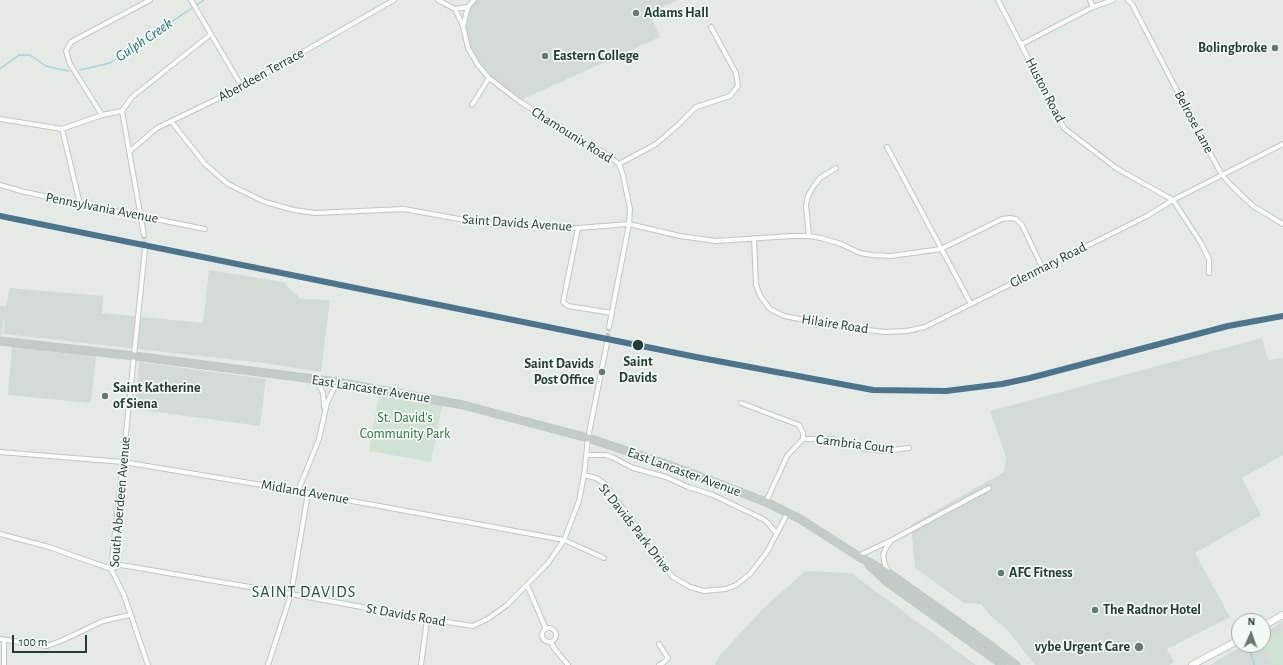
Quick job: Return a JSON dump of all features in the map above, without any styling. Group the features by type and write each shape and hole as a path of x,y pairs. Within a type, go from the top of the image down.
{"highway":[{"name":"East Lancaster Avenue","path":"0,341 134,356 337,382 463,405 588,438 666,464 766,502 788,512 821,531 858,556 890,574 1016,665"},
{"name":"East Lancaster Avenue","path":"858,556 886,581 1003,665"}],"main road":[{"path":"1271,621 1283,614"},
{"path":"1192,665 1231,644"}],"street":[{"path":"102,115 70,64 66,51 72,42 150,0"},
{"path":"192,0 242,87"},
{"name":"Aberdeen Terrace","path":"130,151 157,128 242,87 394,0"},
{"path":"438,0 455,9 468,7"},
{"path":"463,26 468,7 474,0"},
{"name":"Huston Road","path":"998,0 1064,128 1116,168 1173,200"},
{"path":"1090,0 1093,7"},
{"path":"1022,44 1093,7 1113,0"},
{"name":"Belrose Lane","path":"1128,0 1132,4 1222,174 1253,206 1283,224"},
{"name":"Chamounix Road","path":"455,9 463,26 468,48 478,65 489,78 519,101 584,142 606,153 619,164 623,175 630,209 629,224 610,327"},
{"path":"619,164 656,144 696,107 730,96 738,86 736,73 712,27"},
{"path":"0,119 62,128 122,110 132,97 211,34"},
{"path":"472,105 489,78"},
{"path":"122,110 144,235"},
{"name":"Saint Davids Avenue","path":"171,121 205,164 228,184 265,202 294,210 315,213 404,209 481,223 540,228 578,228 629,224 680,236 716,241 809,236 841,244 860,253 891,256 941,249 1002,219 1010,218 1016,219 1022,225 1042,267"},
{"path":"62,128 80,204"},
{"name":"Glenmary Road","path":"970,304 1147,216 1173,200 1222,174 1283,144"},
{"path":"887,147 970,304"},
{"path":"809,236 806,205 808,196 820,178 836,168"},
{"name":"Pennsylvania Avenue","path":"0,185 80,204 205,229"},
{"path":"1173,200 1201,243 1209,260 1209,273"},
{"path":"578,228 564,302 568,306 612,313"},
{"name":"Hilaire Road","path":"754,238 756,284 758,290 761,297 770,309 784,316 885,332 907,332 925,327 970,304"},
{"name":"South Aberdeen Avenue","path":"145,249 123,462 110,570 124,595 148,665"},
{"path":"588,438 607,343"},
{"path":"313,379 323,393 324,413"},
{"path":"298,491 319,439 324,413 330,395 337,382"},
{"path":"741,404 799,425 803,433 803,439"},
{"name":"St Davids Road","path":"110,570 121,565 473,626 489,618 506,605 548,563 564,540 579,501 587,455 588,438"},
{"name":"Cambria Court","path":"766,502 788,456 803,439 831,439 866,449 884,451 909,448"},
{"name":"Midland Avenue","path":"0,452 123,462 298,491 564,540 604,558"},
{"path":"587,455 606,455 632,468 666,477 688,487 713,495 763,519 776,533"},
{"name":"St Davids Park Drive","path":"584,475 596,478 604,484 673,577 698,590 719,591 726,589 736,585 750,574 767,552 788,512"},
{"path":"858,556 892,540 989,488"},
{"path":"268,665 291,594 308,493"},
{"path":"0,534 49,547 110,570"},
{"path":"890,574 885,565 883,555 892,540"},
{"path":"527,585 546,629"},
{"path":"4,665 2,640 47,646 103,621 130,615"},
{"path":"421,665 427,619"},
{"path":"546,629 543,631 542,637 546,642 551,642"},
{"path":"546,629 552,629 555,632 555,638 551,642"},
{"path":"551,642 568,665"},
{"path":"659,665 663,664 668,658 660,644"}],"shaded area":[{"name":"Eastern College","path":"477,0 677,0 650,13 660,37 519,101 489,78 468,48 463,26 470,9"},
{"path":"209,270 283,282 301,299 330,300 321,372 264,363 4,334 4,314 2,335 0,335 0,306 5,306 5,310 10,288 103,296 102,313 203,323"},
{"path":"1262,338 1268,360 1283,358 1283,455 1242,478 1261,515 1195,553 1230,617 1167,649 1174,662 1169,665 1035,665 1007,630 990,615 981,604 964,603 915,568 911,525 1004,472 1006,457 990,411"},
{"path":"12,346 96,356 91,403 8,395"},
{"path":"139,362 266,379 260,426 135,409"},
{"path":"805,571 851,573 976,665 715,665 720,655 765,607"},
{"path":"1283,621 1283,665 1210,665 1231,653 1271,653 1271,629"}],"green space":[{"name":"St. David's Community Park","path":"380,390 440,400 442,407 431,462 369,451"},
{"path":"1283,631 1283,665 1273,665 1267,653 1271,653 1271,637"}],"waterway":[{"name":"Gulph Creek","path":"80,70 110,63 204,0"},
{"name":"Gulph Creek","path":"0,69 19,55 30,55 46,66 68,71"},
{"path":"1251,653 1254,665"}],"tunnel":[{"path":"144,235 145,249"},
{"path":"607,343 609,327"}],"transit line":[{"path":"0,216 696,357 873,390 946,391 1002,384 1228,326 1283,316"}],"place":[{"name":"Adams Hall","path":"636,13"},
{"name":"Bolingbroke","path":"1275,48"},
{"name":"Eastern College","path":"545,56"},
{"name":"Saint Davids","path":"638,345"},
{"name":"Saint Davids Post Office","path":"602,372"},
{"name":"Saint Katherine of Siena","path":"105,396"},
{"name":"AFC Fitness","path":"1001,573"},
{"name":"The Radnor Hotel","path":"1095,610"},
{"name":"vybe Urgent Care","path":"1139,647"}],"district":[{"name":"SAINT DAVIDS","path":"304,592"}]}
